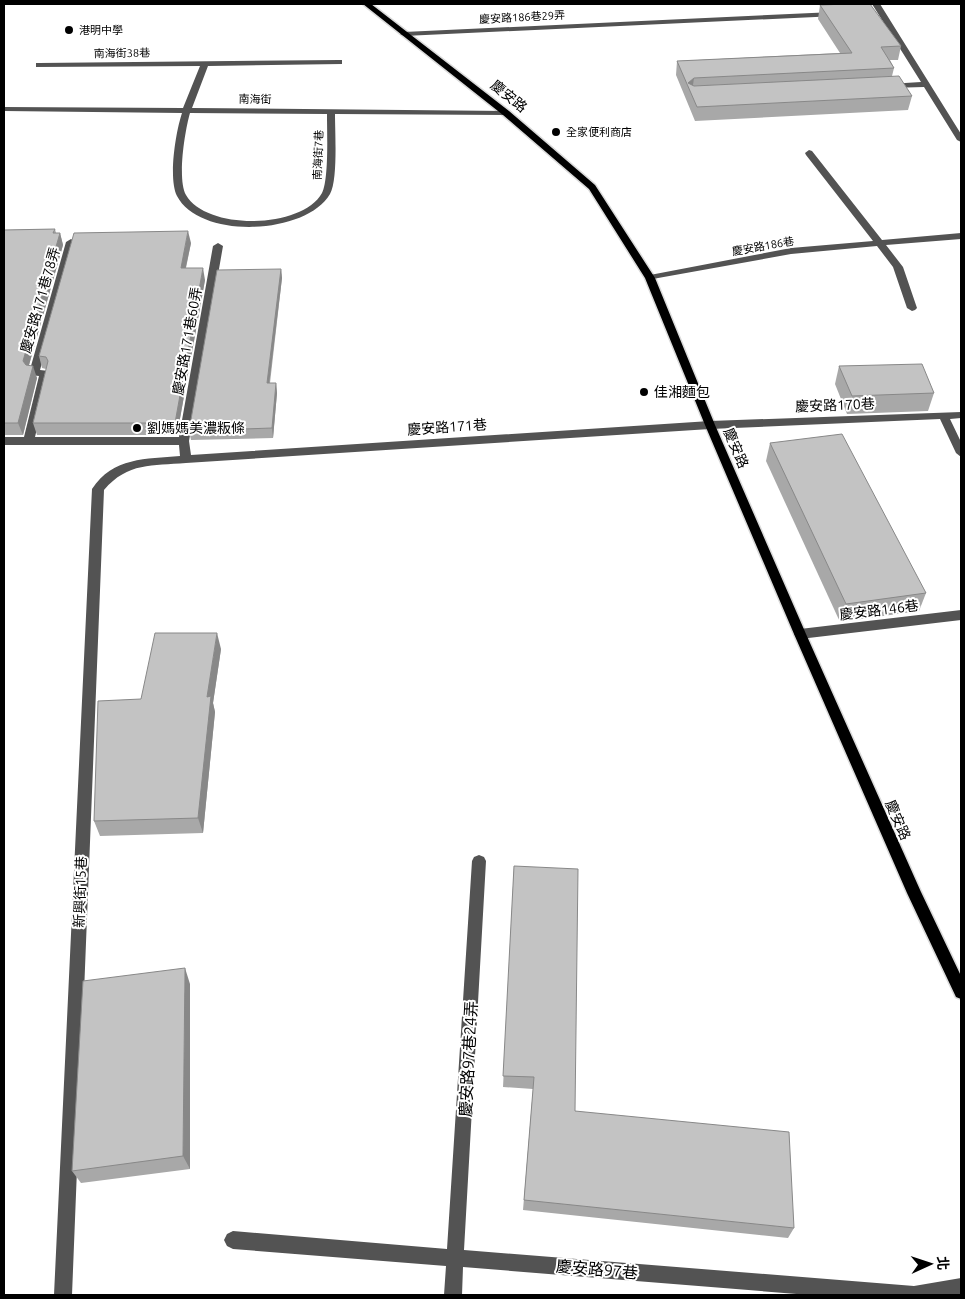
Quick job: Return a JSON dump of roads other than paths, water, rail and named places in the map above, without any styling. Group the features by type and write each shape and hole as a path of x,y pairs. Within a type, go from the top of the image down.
{"main road":[{"name":"慶安路","path":"368,4 506,113 592,187 650,278 710,425 800,634 914,893 961,992"}],"street":[{"path":"876,4 961,140"},
{"path":"871,13 881,12"},
{"name":"慶安路186巷29弄","path":"404,34 842,14"},
{"name":"南海街38巷","path":"39,66 339,62"},
{"path":"187,109 205,64"},
{"path":"877,86 926,84"},
{"name":"南海街","path":"4,109 506,113"},
{"name":"南海街7巷","path":"187,109 178,141 179,190 188,206 214,218 242,225 286,220 320,204 328,191 332,112"},
{"path":"809,153 898,267 912,308"},
{"name":"慶安路186巷","path":"650,278 791,251 961,236"},
{"name":"慶安路171巷78弄","path":"29,442 45,373 34,373 71,242"},
{"name":"慶安路171巷60弄","path":"184,441 218,246"},
{"name":"慶安路170巷","path":"710,425 961,415"},
{"path":"944,417 961,454"},
{"name":"慶安路171巷","path":"98,489 111,474 133,464 710,425"},
{"path":"4,441 184,441 186,459"},
{"name":"新興街15巷","path":"63,1295 98,489"},
{"name":"慶安路146巷","path":"800,634 961,615"},
{"name":"慶安路97巷24弄","path":"453,1295 479,861"},
{"name":"慶安路97巷","path":"233,1240 456,1258 796,1290 914,1295 961,1287"}],"place":[{"name":"港明中學","path":"69,30"},
{"name":"全家便利商店","path":"556,132"},
{"name":"佳湘麵包","path":"644,392"},
{"name":"劉媽媽美濃粄條","path":"137,428"}]}
